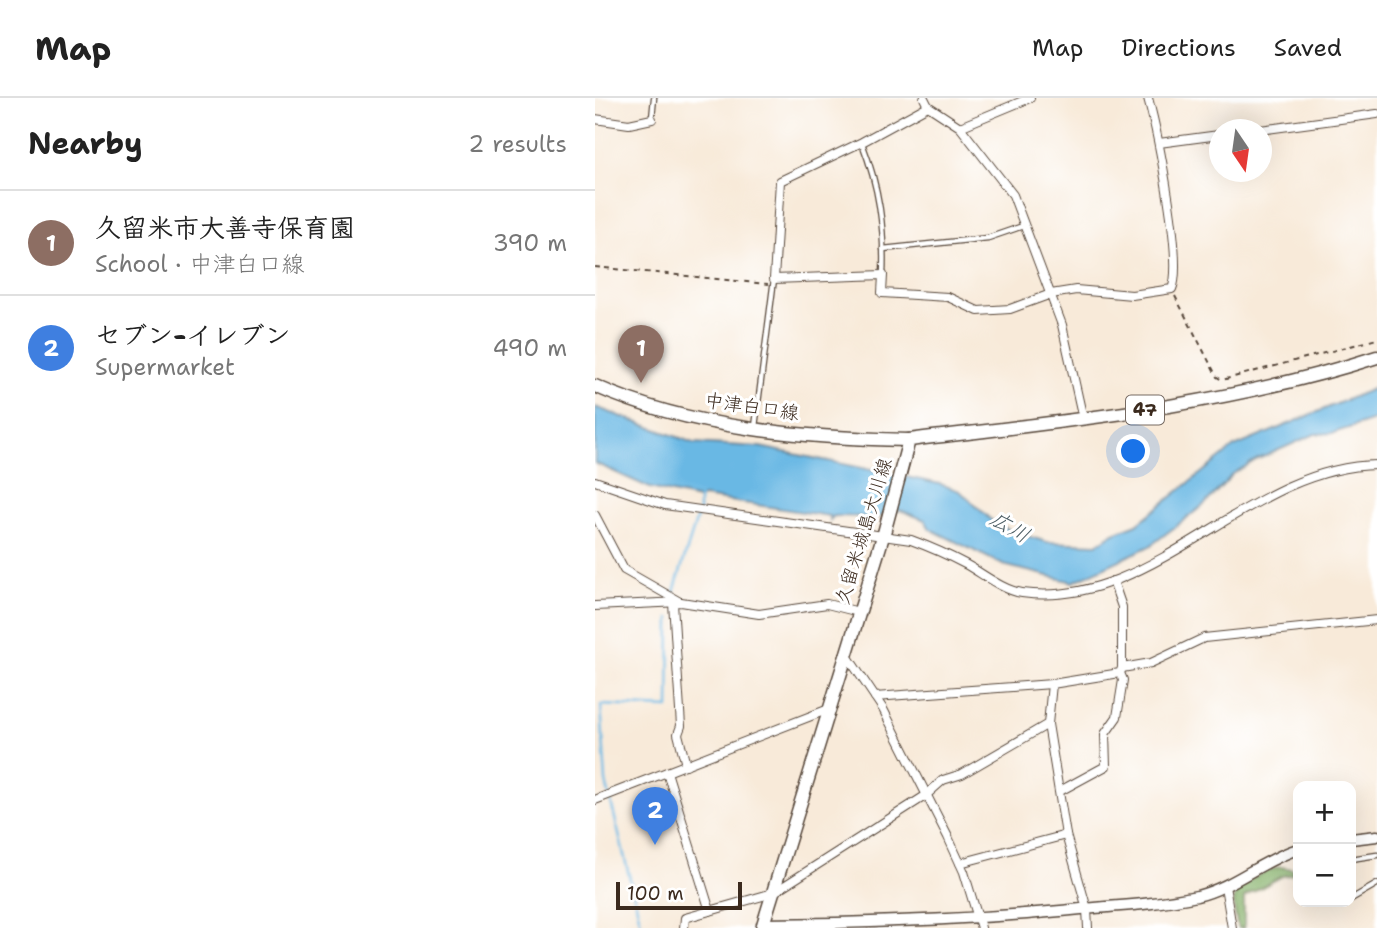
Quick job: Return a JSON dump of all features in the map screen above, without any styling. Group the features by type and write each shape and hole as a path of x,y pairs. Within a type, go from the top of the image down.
{"main road":[{"name":"久留米城島大川線","path":"762,926 883,535 909,440 1171,406 1341,369 1377,357"},
{"name":"中津白口線","path":"595,386 665,413 755,428 909,440"}],"street":[{"path":"960,127 1030,98"},
{"path":"1083,419 1072,359 1051,294 1013,195 960,127 926,102 862,142 780,181 774,281 883,275 882,293 948,297 978,311 1010,309 1051,294 1076,290 1148,295 1172,289 1173,252 1167,186 1148,98"},
{"path":"1272,128 1377,114"},
{"path":"595,119 629,124 652,119"},
{"path":"1159,143 1209,136"},
{"path":"595,481 666,505 911,540 1019,593 1056,595 1113,581 1142,568 1265,495 1312,474 1336,468 1377,465"},
{"path":"595,515 624,570 677,602"},
{"path":"1060,791 1106,766 1105,734 1117,717 1123,680 1122,607 1113,581"},
{"path":"677,602 681,726 678,734 686,765"},
{"path":"595,606 677,602 759,614 827,604 859,612"},
{"path":"876,697 1052,684 1151,663 1204,638 1377,620"},
{"path":"846,654 876,697 960,863 980,924"},
{"path":"1052,684 1048,724 1066,835 1087,909 1088,928"},
{"path":"595,800 829,709"},
{"path":"684,928 685,918 773,892 925,796 943,780 962,774 1048,724"},
{"path":"667,772 711,911"},
{"path":"960,863 1066,835"},
{"path":"1356,838 1377,836"},
{"path":"762,926 980,924 1087,909 1153,904 1200,895 1225,886 1269,860 1293,853"},
{"path":"1225,886 1232,928"}],"lane":[{"path":"652,119 654,98"},
{"path":"862,142 879,197 883,222 883,275"},
{"path":"883,249 988,238 1024,226"},
{"path":"755,428 774,281"},
{"path":"1356,858 1377,855"},
{"path":"1356,896 1377,884"}],"path":[{"path":"595,267 774,281"},
{"path":"1172,289 1217,377 1222,380 1377,339"}],"green space":[{"path":"1280,867 1292,869 1293,874 1282,876 1244,897 1244,928 1238,928 1234,906 1236,893 1267,871"}],"water":[{"path":"1377,387 1377,419 1333,433 1315,434 1256,460 1233,474 1205,504 1150,546 1073,582 1003,565 930,529 925,520 900,510 879,517 834,516 830,520 830,516 703,497 698,499 650,488 595,463 595,407 694,443 760,447 940,484 960,491 991,520 1011,531 1047,542 1097,544 1114,533 1137,524 1234,447"}],"waterway":[{"path":"673,595 699,511 699,497"},
{"path":"642,928 606,782 601,705 669,708 670,618"}],"place":[{"name":"久留米市大善寺保育園","path":"641,383"},
{"name":"セブン-イレブン","path":"655,845"}],"water label":[{"name":"広川","path":"1010,527"}]}
